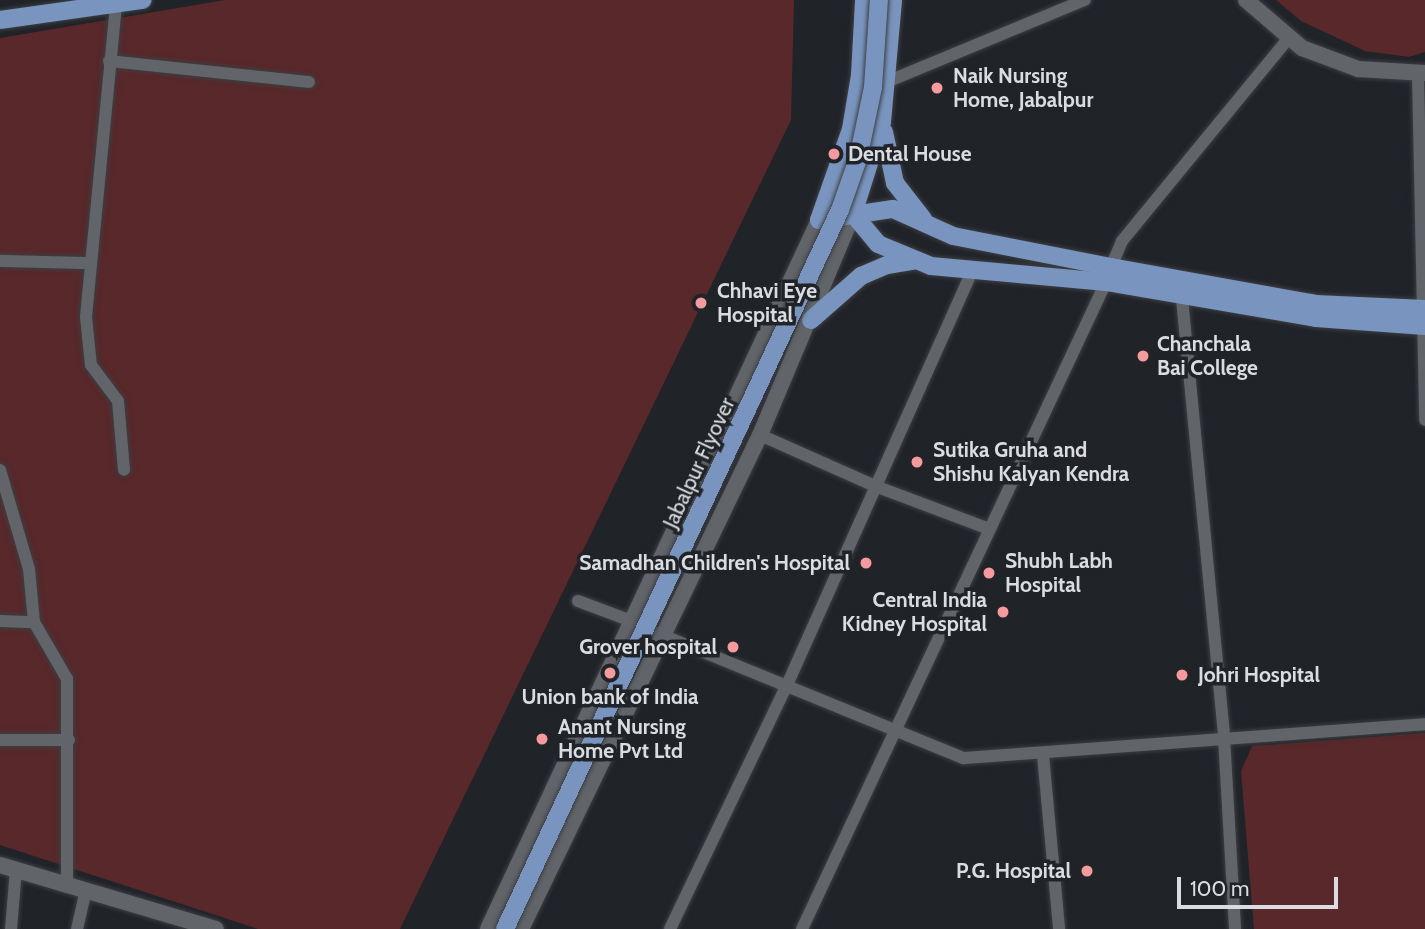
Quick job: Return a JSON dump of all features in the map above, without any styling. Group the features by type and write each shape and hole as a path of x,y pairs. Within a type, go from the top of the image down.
{"main road":[{"path":"0,10 71,0"},
{"path":"0,20 143,0"},
{"path":"819,220 836,180 860,75 864,0"},
{"name":"Jabalpur Flyover","path":"505,929 840,209 858,159 873,87 879,0"},
{"path":"853,214 882,122 889,81 893,0"},
{"path":"882,122 895,183 924,220"},
{"path":"836,180 853,214 878,244 917,261 973,270 1108,274"},
{"path":"819,220 893,209 924,220 953,236 1108,274 1181,287 1317,318 1422,318"},
{"path":"811,320 861,276 887,265 917,261"}],"street":[{"path":"889,81 1085,0"},
{"path":"1246,0 1302,48 1358,69 1421,73 1425,420"},
{"path":"116,5 88,262 88,358 118,401 124,470"},
{"path":"802,929 1122,241 1289,38"},
{"path":"109,61 309,82"},
{"path":"521,929 760,435 811,320 853,214"},
{"path":"488,929 819,220"},
{"path":"0,261 88,262"},
{"path":"670,929 787,685 973,270"},
{"path":"1181,287 1224,737 1235,929"},
{"path":"760,435 875,486 987,528"},
{"path":"0,470 27,559 34,622 67,679 67,887"},
{"path":"578,601 632,620 662,635 964,758 1043,755 1224,737 1425,724"},
{"path":"0,621 34,622"},
{"path":"0,740 69,740"},
{"path":"1043,755 1059,929"},
{"path":"11,929 8,867 181,925 216,929"},
{"path":"77,929 85,893"}],"shaded area":[{"path":"225,0 794,0 791,120 400,929 258,929 0,845 0,38"},
{"path":"1276,0 1425,0 1425,52 1409,57 1365,51 1301,21"},
{"path":"1425,733 1425,929 1254,929 1241,771 1252,746"}],"place":[{"name":"Naik Nursing Home, Jabalpur","path":"937,88"},
{"name":"Dental House","path":"834,154"},
{"name":"Chhavi Eye Hospital","path":"701,303"},
{"name":"Chanchala Bai College","path":"1143,356"},
{"name":"Sutika Gruha and Shishu Kalyan Kendra","path":"917,462"},
{"name":"Samadhan Children's Hospital","path":"866,563"},
{"name":"Shubh Labh Hospital","path":"989,573"},
{"name":"Central India Kidney Hospital","path":"1003,612"},
{"name":"Grover hospital","path":"733,647"},
{"name":"Union bank of India","path":"610,673"},
{"name":"Johri Hospital","path":"1182,675"},
{"name":"Anant Nursing Home Pvt Ltd","path":"542,739"},
{"name":"P.G. Hospital","path":"1087,871"}]}
